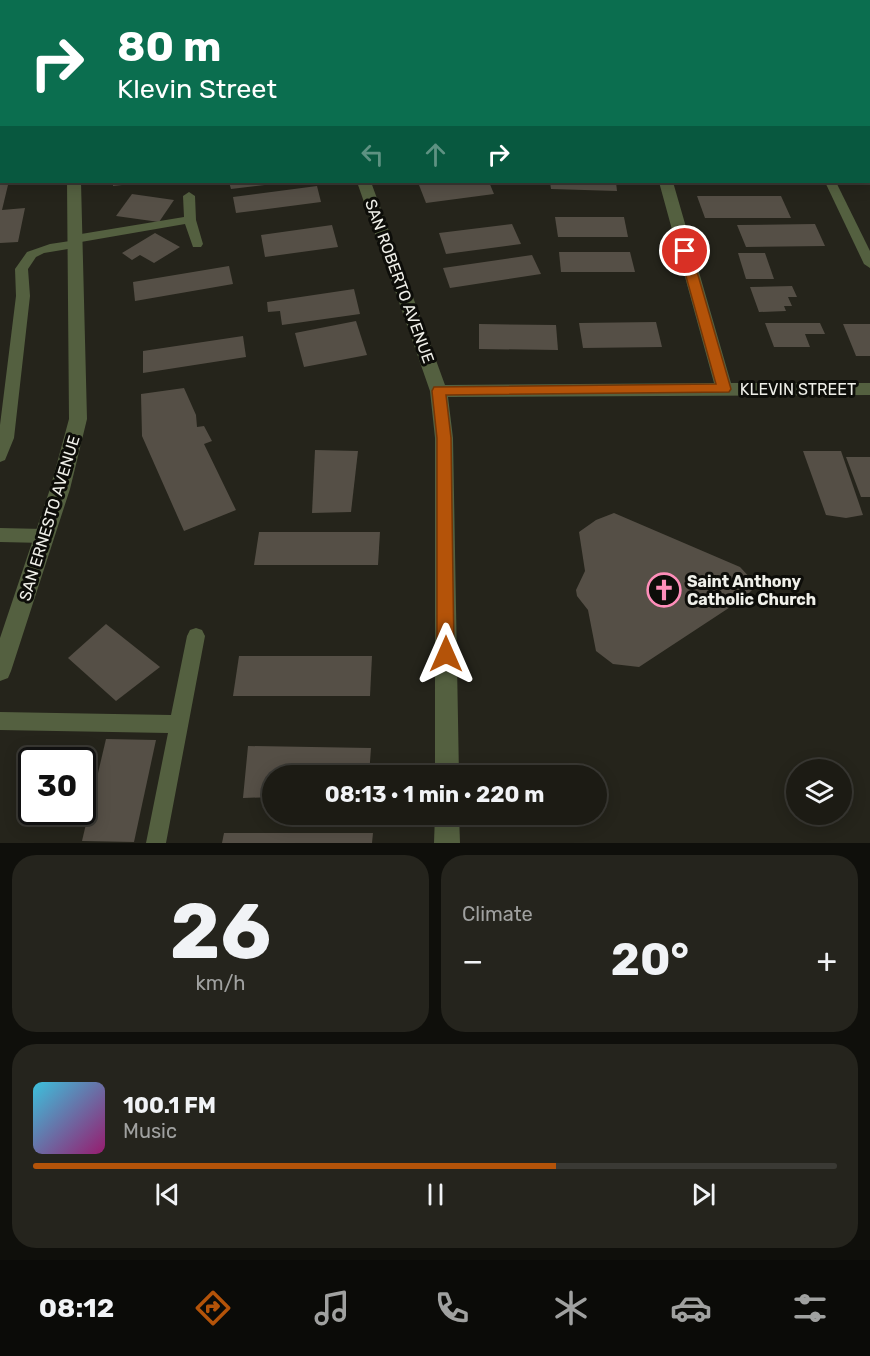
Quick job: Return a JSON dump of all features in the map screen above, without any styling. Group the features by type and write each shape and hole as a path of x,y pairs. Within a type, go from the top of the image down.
{"street":[{"name":"SAN ERNESTO AVENUE","path":"0,671 60,489 78,419 74,183"},
{"name":"SAN ROBERTO AVENUE","path":"364,183 439,391 444,438 447,765"},
{"path":"666,183 724,389"},
{"name":"KLEVIN STREET","path":"439,391 870,389"},
{"path":"447,825 447,843"}],"lane":[{"path":"830,183 870,264"},
{"path":"189,196 190,220 197,244"},
{"path":"0,456 23,296 19,279 22,263 36,251 75,241 190,220"},
{"path":"0,535 44,536"},
{"path":"156,843 196,636"},
{"path":"0,721 179,724"}],"building":[{"path":"113,183 140,183 113,186"},
{"path":"229,183 282,183 231,189"},
{"path":"489,183 494,194 426,203 419,185"},
{"path":"550,183 616,183 617,191 551,189"},
{"path":"706,183 751,183 752,185 707,185"},
{"path":"0,185 8,185 2,210 25,208 18,242 0,243"},
{"path":"317,186 321,202 236,213 233,197"},
{"path":"132,194 174,200 159,222 116,216"},
{"path":"697,196 781,196 791,218 705,218"},
{"path":"555,217 624,217 628,237 558,237"},
{"path":"512,224 521,244 446,254 439,233"},
{"path":"815,224 825,246 746,247 737,225"},
{"path":"332,225 338,247 265,257 261,235"},
{"path":"155,233 180,247 154,263 140,255 132,260 122,253"},
{"path":"559,252 630,252 635,272 561,272"},
{"path":"738,253 765,253 774,279 746,279"},
{"path":"532,255 541,274 450,288 443,268"},
{"path":"229,266 233,284 135,301 133,282"},
{"path":"792,286 797,297 788,297 792,306 784,306 786,311 759,312 750,287"},
{"path":"354,289 360,314 282,325 280,311 268,312 267,302"},
{"path":"356,321 367,355 304,367 295,333"},
{"path":"656,322 662,347 583,348 579,323"},
{"path":"765,323 820,323 825,334 805,334 810,347 774,347"},
{"path":"479,324 556,325 558,350 479,349"},
{"path":"843,324 870,324 870,356 856,356"},
{"path":"243,336 246,357 143,373 143,351"},
{"path":"184,388 196,415 197,427 204,426 212,441 204,444 236,510 184,531 142,436 141,394"},
{"path":"315,450 358,451 351,512 312,513"},
{"path":"803,451 841,451 863,515 846,518 826,515"},
{"path":"846,457 870,457 870,497 861,497"},
{"name":"Saint Anthony Catholic Church","path":"614,513 740,567 753,581 752,590 744,598 639,667 613,664 596,651 588,610 577,596 576,590 585,571 579,532 596,520"},
{"path":"259,532 380,532 378,565 254,565"},
{"path":"106,624 160,667 116,701 68,658"},
{"path":"239,656 372,656 370,696 233,696"},
{"path":"106,739 156,740 134,842 82,841 86,825 96,825 96,782"},
{"path":"248,746 371,748 370,765 262,765 262,797 243,798"},
{"path":"224,833 373,833 372,843 222,843"}],"place":[{"name":"Saint Anthony Catholic Church","path":"664,590"}],"route":[{"path":"446,654 444,438 439,391 724,389 685,251"}]}
